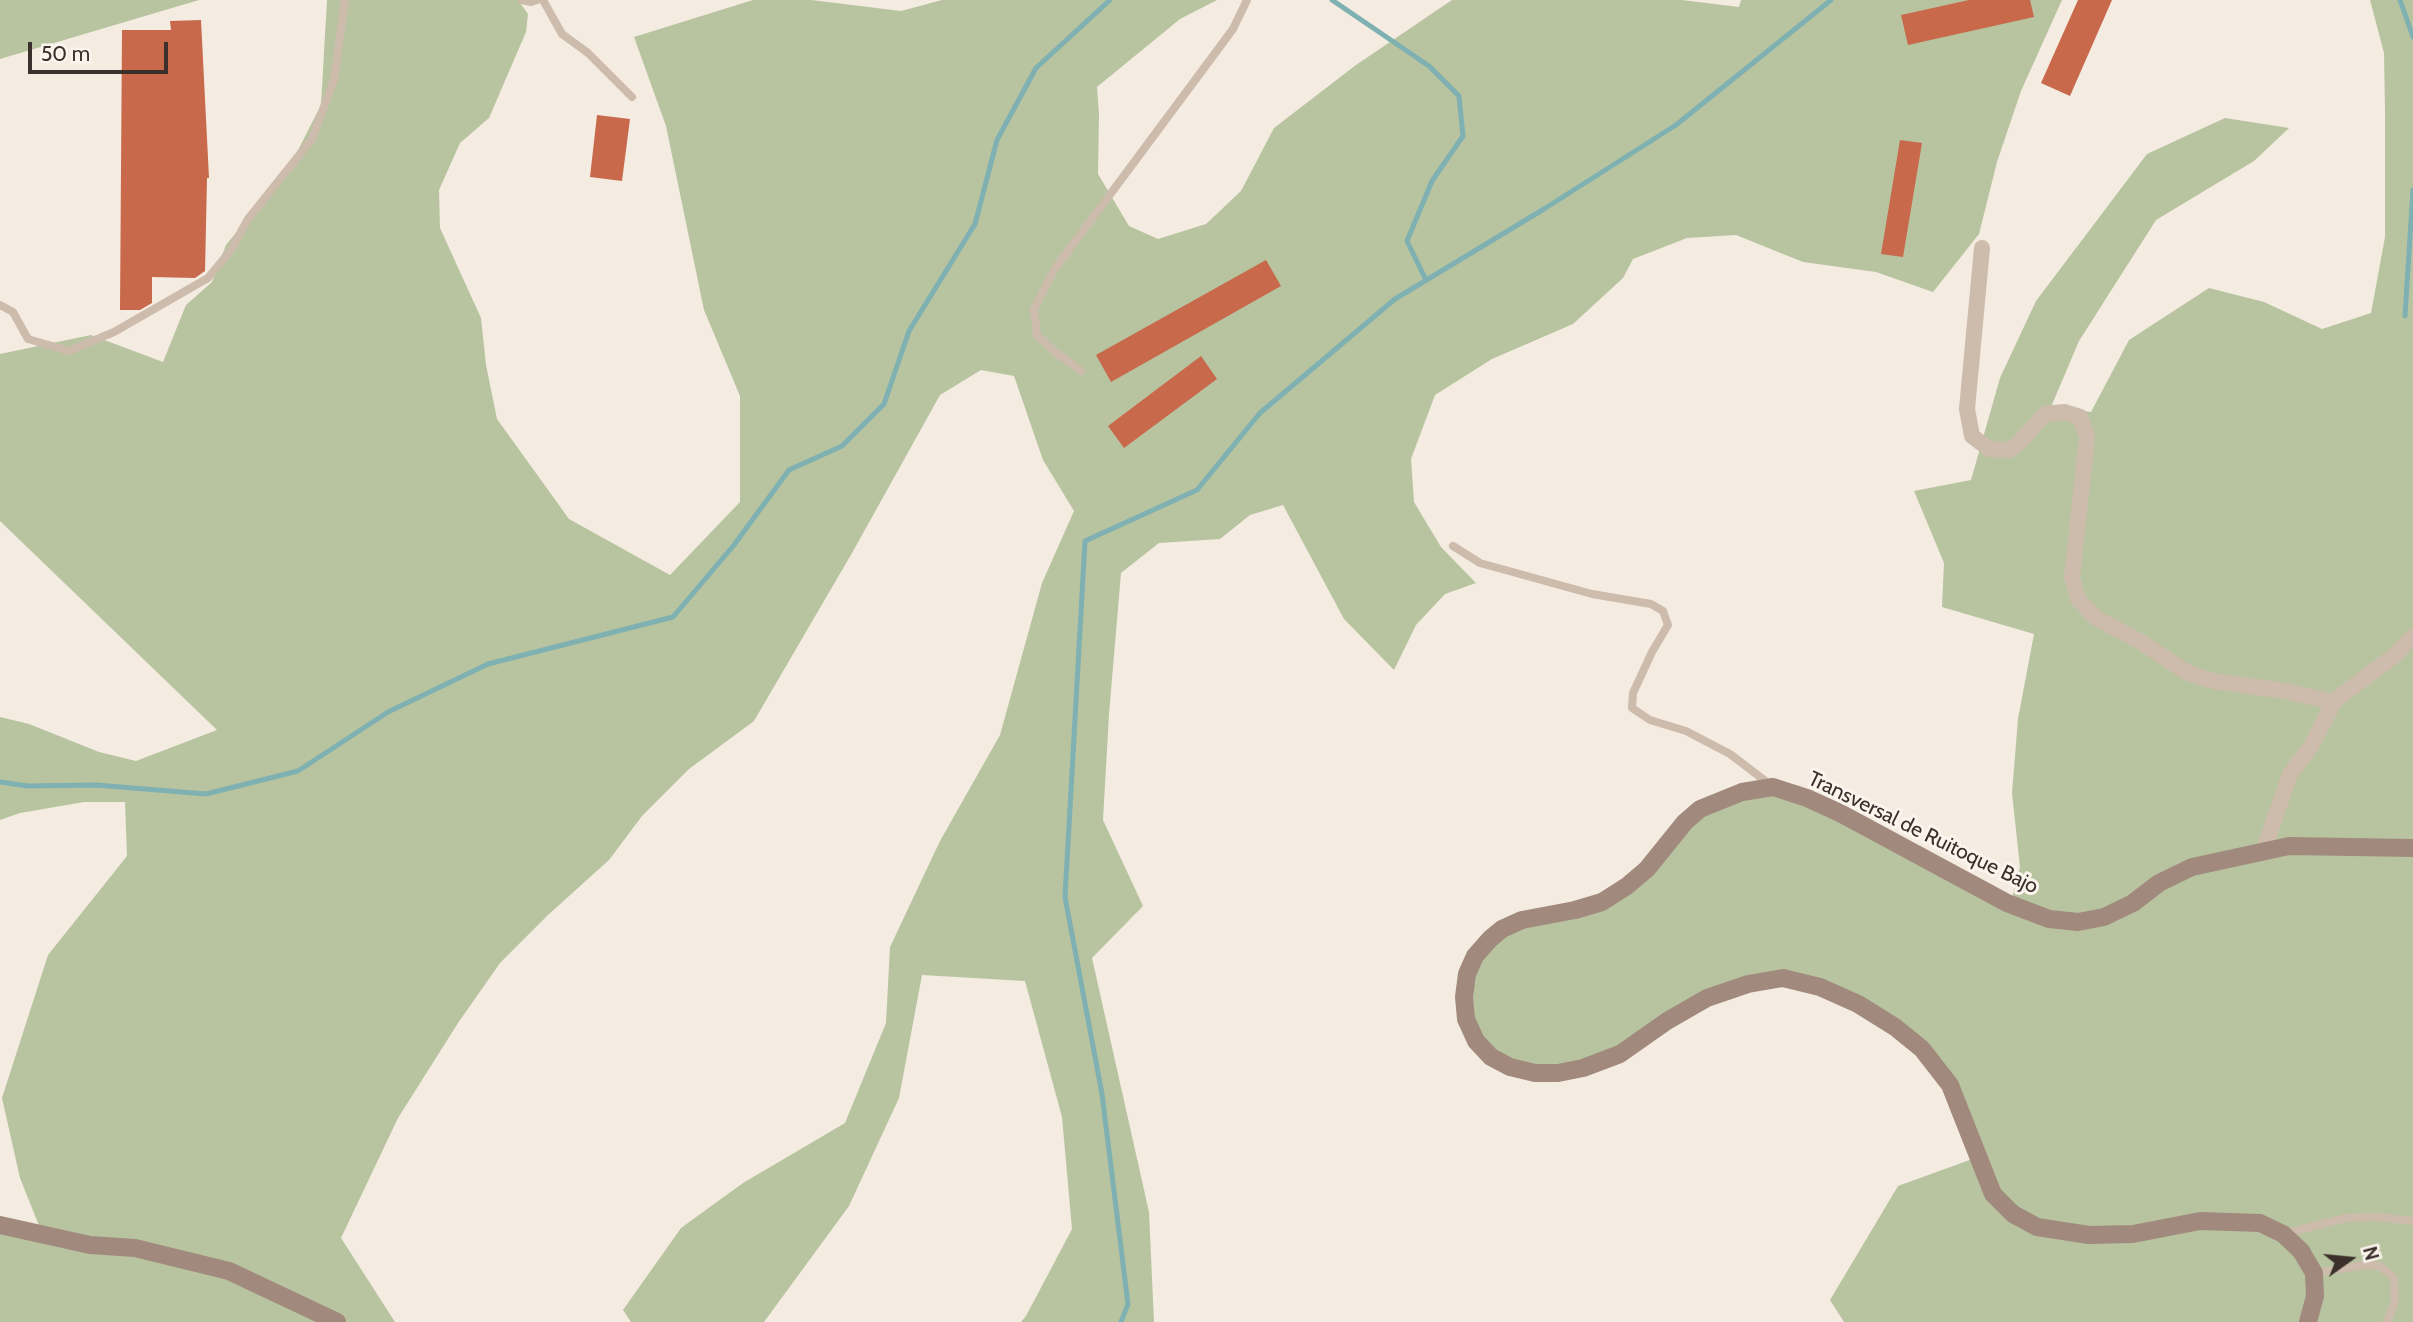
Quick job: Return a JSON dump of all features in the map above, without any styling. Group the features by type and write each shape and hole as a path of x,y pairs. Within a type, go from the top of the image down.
{"street":[{"path":"1982,248 1967,409 1972,436 1989,449 2010,450 2045,414 2064,412 2080,417 2087,437 2072,577 2078,599 2096,618 2141,642 2188,673 2213,681 2285,691 2334,702"},
{"path":"2263,852 2290,774 2311,746 2334,702 2394,656 2413,636"},
{"name":"Transversal de Ruitoque Bajo","path":"2314,1273 2301,1251 2283,1234 2260,1223 2200,1220 2133,1234 2089,1234 2037,1227 2012,1214 1993,1194 1950,1085 1922,1049 1895,1027 1858,1004 1820,987 1783,978 1748,984 1707,998 1667,1021 1620,1054 1583,1068 1558,1073 1535,1073 1510,1067 1491,1057 1476,1041 1465,1019 1464,997 1468,974 1475,956 1502,929 1522,920 1602,902 1628,886 1647,869 1685,822 1700,809 1742,792 1773,787 1807,798 1840,814 2007,903 2049,919 2078,922 2104,917 2133,903 2159,883 2192,867 2289,846 2413,848"},
{"path":"0,1225 90,1245 135,1248 229,1271 337,1322"},
{"path":"2308,1322 2315,1296 2314,1273"}],"lane":[{"path":"0,305 13,312 29,340 69,351 114,332 208,278 231,250 248,219 312,139 334,80 345,0"},
{"path":"522,0 537,0"},
{"path":"543,0 562,34 588,53 632,97"},
{"path":"1081,371 1055,352 1037,334 1034,309 1054,270 1233,29 1247,0"},
{"path":"1453,546 1480,563 1592,594 1651,604 1663,611 1668,625 1633,693 1632,708 1650,720 1686,731 1730,754 1773,787"},
{"path":"2283,1234 2346,1218 2379,1217 2413,1221"},
{"path":"2314,1273 2380,1265 2394,1278 2395,1301 2387,1322"}],"green space":[{"path":"0,0 199,0 0,59"},
{"path":"327,0 518,0 528,14 526,32 489,118 460,143 439,190 440,228 481,318 486,365 497,419 569,519 670,575 740,502 740,396 704,310 666,126 634,37 753,0 811,0 901,11 942,0 1217,0 1180,19 1097,87 1098,174 1129,226 1158,239 1206,224 1241,191 1274,128 1356,65 1452,0 1682,0 1739,7 1741,0 2062,0 2021,91 1997,162 1979,234 1933,292 1876,272 1803,262 1736,235 1687,238 1633,259 1623,278 1573,324 1492,359 1435,395 1411,459 1414,502 1441,547 1476,583 1445,594 1416,625 1394,670 1344,619 1283,505 1250,515 1220,539 1159,543 1121,573 1103,820 1143,906 1092,958 1149,1212 1154,1322 1021,1322 1072,1229 1062,1117 1025,981 922,975 899,1098 849,1206 764,1322 631,1322 623,1310 681,1228 743,1183 845,1123 886,1023 890,947 940,841 1000,735 1042,583 1074,511 1043,460 1014,376 981,370 940,395 754,721 689,769 642,816 609,860 500,963 458,1023 398,1118 341,1238 395,1322 0,1322 0,1228 44,1238 20,1178 2,1098 48,955 127,856 125,802 84,802 20,813 0,820 0,717 29,724 99,752 136,761 217,730 0,521 0,354 91,335 163,362 186,305 212,282 226,245 290,166 321,105"},
{"path":"2370,0 2413,0 2413,1322 1844,1322 1830,1300 1898,1186 1978,1157 1925,1052 1860,1007 1786,982 1710,1002 1586,1072 1493,1061 1466,1000 1478,960 1504,933 1604,905 1688,826 1720,804 1777,791 2010,906 2020,867 2012,793 2018,719 2034,634 1942,607 1944,563 1914,491 1971,480 2000,378 2036,301 2147,154 2225,118 2289,128 2254,161 2156,220 2079,341 2051,407 2091,412 2129,340 2209,288 2264,302 2322,329 2371,313 2385,237 2385,109 2384,53"}],"building":[{"path":"1969,0 2030,0 2034,17 1908,45 1901,15"},
{"path":"2078,0 2112,0 2070,96 2041,83"},
{"path":"201,20 209,178 205,271 195,278 152,277 152,303 140,310 120,310 122,30 171,30 170,21"},
{"path":"597,115 630,119 622,181 590,177"},
{"path":"1900,140 1922,143 1903,257 1881,254"},
{"path":"1266,260 1281,286 1111,382 1096,355"},
{"path":"1201,356 1217,379 1124,448 1108,426"}],"waterway":[{"path":"0,782 28,786 96,785 206,794 298,771 388,712 488,664 673,617 734,545 789,470 842,446 884,404 909,331 975,224 997,140 1036,68 1110,0"},
{"path":"1332,0 1429,66 1459,96 1463,136 1432,181 1407,241 1426,280"},
{"path":"1121,1322 1128,1304 1102,1094 1065,897 1085,541 1197,490 1260,413 1395,299 1676,125 1831,0"},
{"path":"2400,0 2413,37"},
{"path":"2405,316 2413,190"}]}
